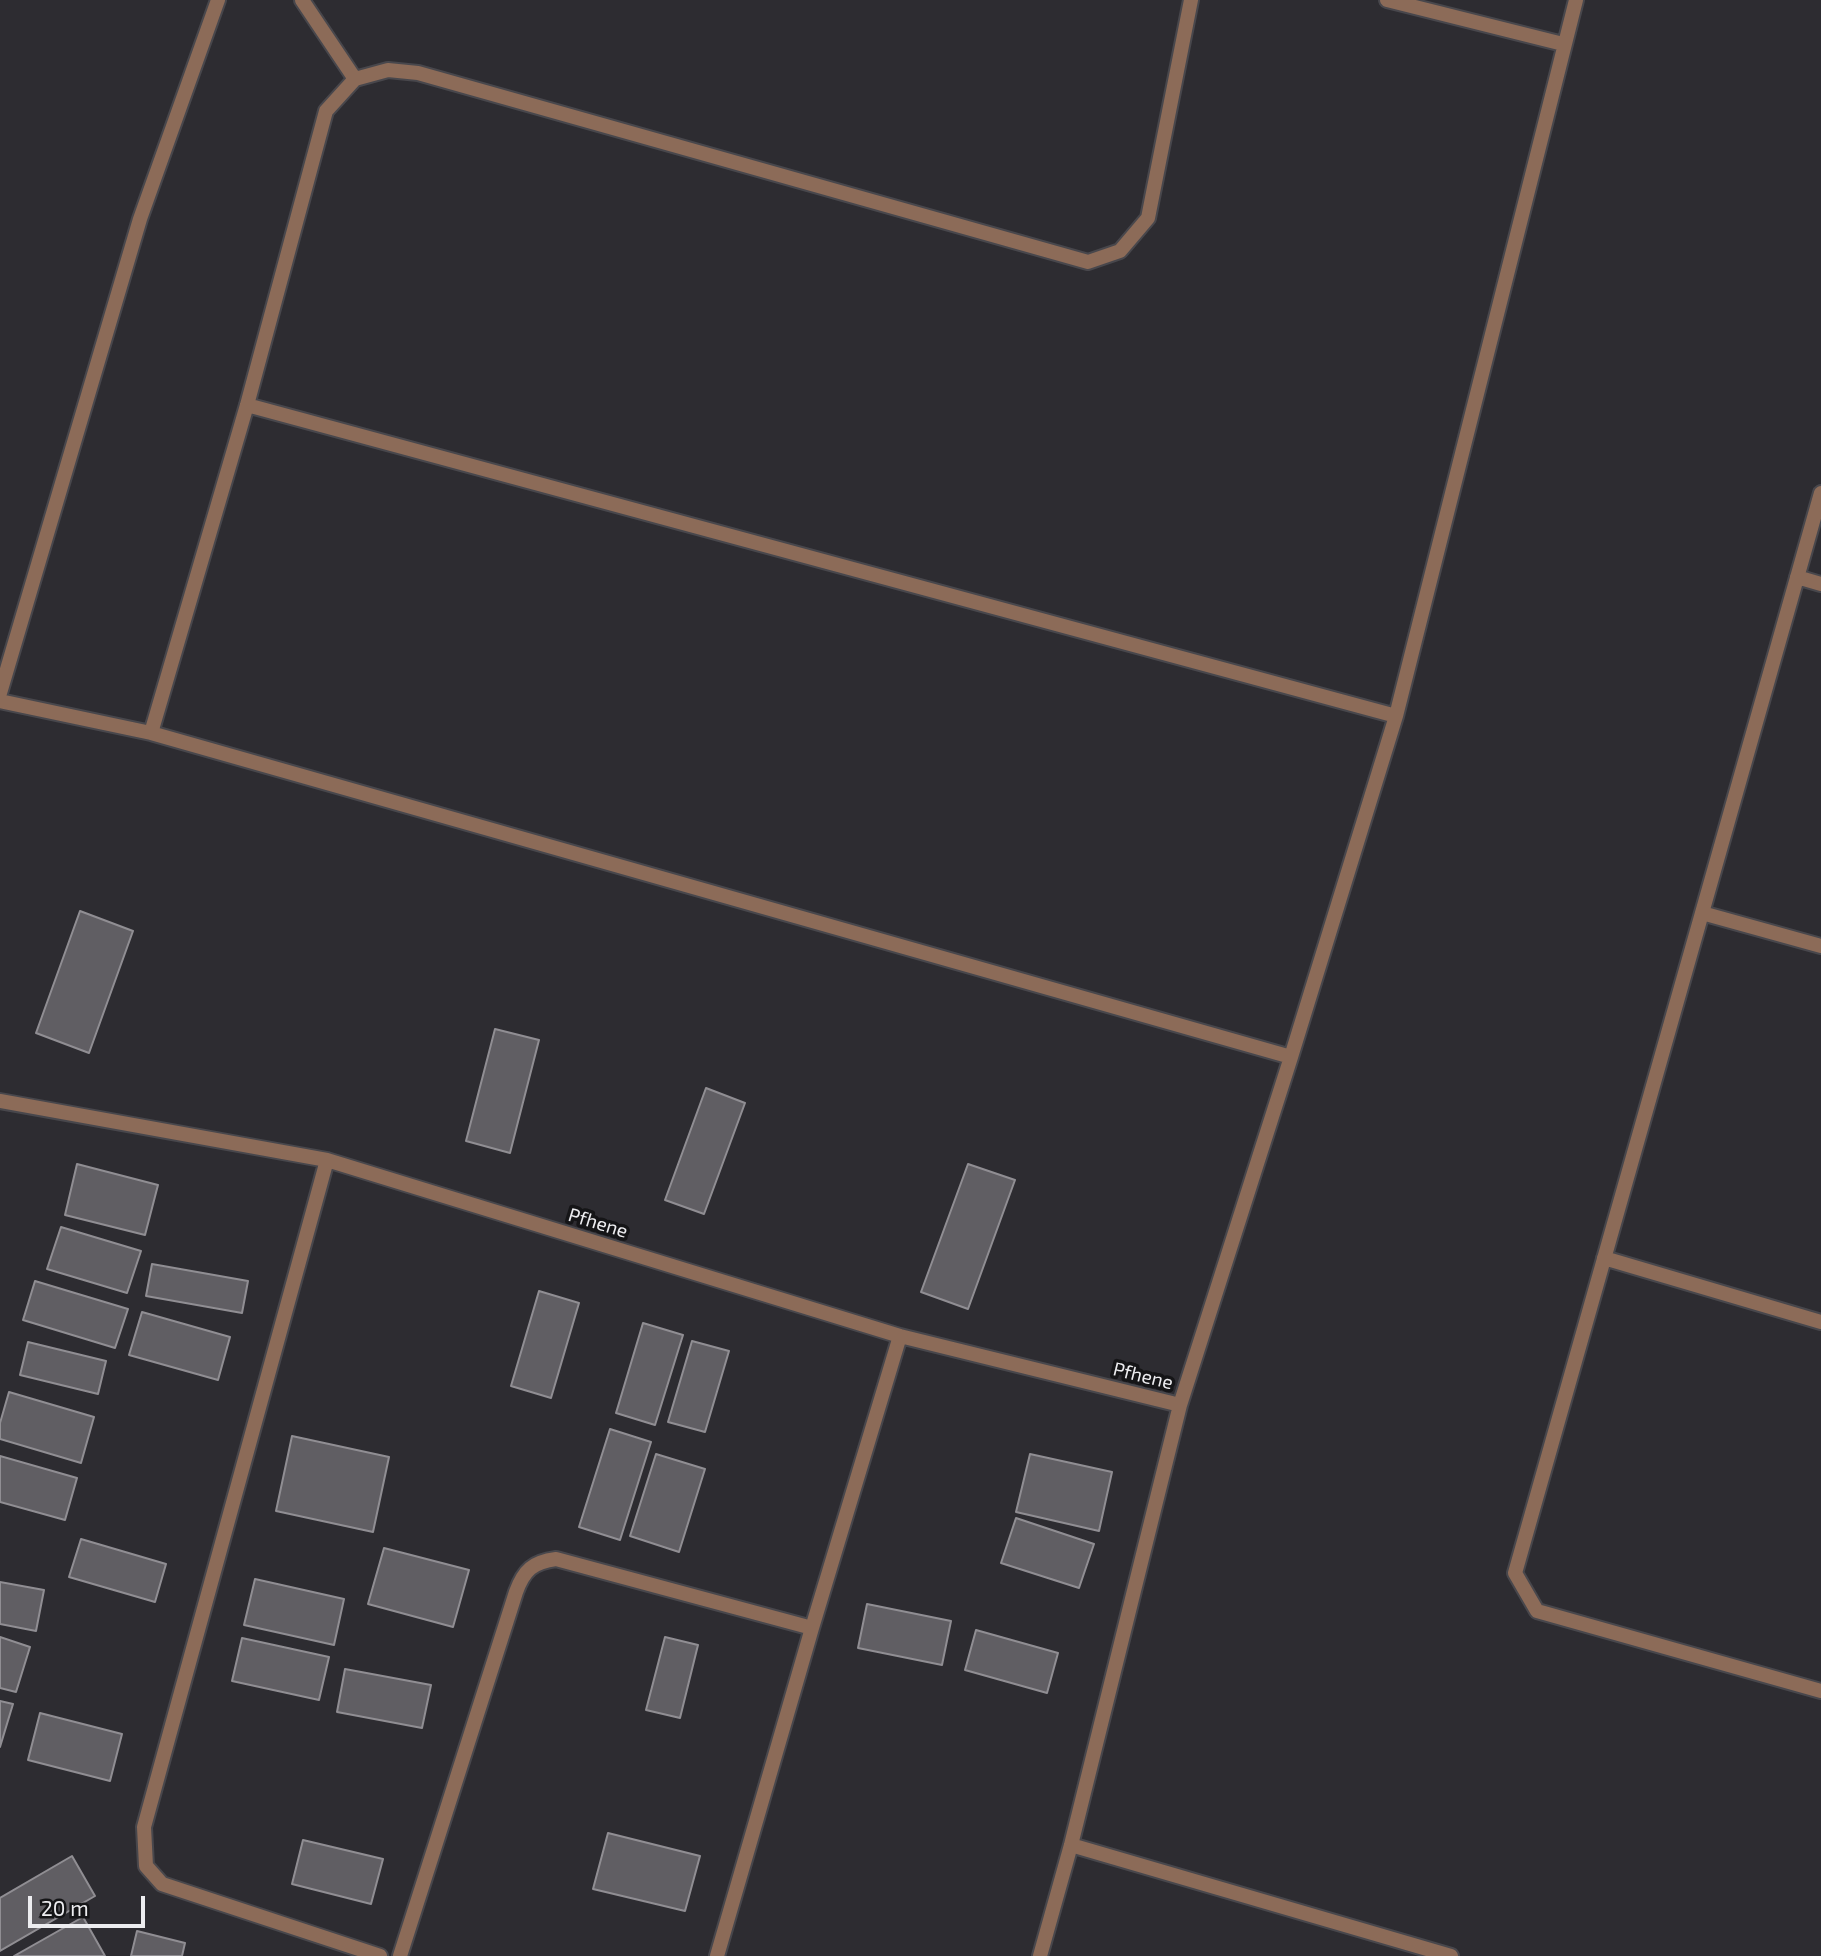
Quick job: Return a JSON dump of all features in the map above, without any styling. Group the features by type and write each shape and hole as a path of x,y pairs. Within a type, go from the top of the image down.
{"street":[{"path":"0,693 140,219 218,0"},
{"path":"302,0 355,79"},
{"path":"151,733 247,405 326,111 355,79 388,70 418,73 1088,262 1120,251 1148,218 1191,0"},
{"path":"1387,0 1563,44"},
{"path":"1040,1956 1071,1845 1180,1405 1396,716 1576,0"},
{"path":"247,405 1396,716"},
{"path":"1821,493 1515,1573 1537,1611 1821,1691"},
{"path":"1797,577 1821,584"},
{"path":"0,701 151,733 1291,1057"},
{"path":"1702,913 1821,946"},
{"name":"Pfhene","path":"0,1101 327,1160 900,1336 1180,1405"},
{"path":"327,1160 144,1827 144,1842 146,1866 162,1884 380,1956"},
{"path":"1604,1258 1821,1322"},
{"path":"717,1956 811,1628 900,1336"},
{"path":"400,1956 516,1592 528,1567 541,1561 556,1559 811,1628"},
{"path":"1071,1845 1434,1954 1451,1956"}],"building":[{"path":"80,911 133,931 89,1053 36,1033"},
{"path":"495,1029 539,1040 510,1153 466,1141"},
{"path":"706,1088 745,1103 704,1214 665,1200"},
{"path":"77,1164 158,1185 145,1235 65,1215"},
{"path":"968,1164 1015,1180 968,1309 921,1292"},
{"path":"61,1227 141,1251 127,1293 47,1269"},
{"path":"152,1264 248,1281 242,1313 146,1296"},
{"path":"35,1281 128,1309 115,1348 23,1320"},
{"path":"539,1291 579,1303 551,1398 511,1386"},
{"path":"142,1312 230,1337 218,1380 129,1355"},
{"path":"643,1323 683,1335 655,1425 616,1413"},
{"path":"692,1341 729,1351 705,1432 668,1422"},
{"path":"28,1342 106,1361 98,1394 20,1375"},
{"path":"9,1392 94,1417 81,1463 0,1439 0,1423"},
{"path":"610,1429 651,1442 620,1540 579,1527"},
{"path":"292,1436 389,1457 373,1532 276,1511"},
{"path":"656,1454 705,1469 679,1552 630,1536"},
{"path":"1030,1454 1112,1472 1099,1531 1016,1512"},
{"path":"0,1456 77,1478 65,1520 0,1502"},
{"path":"1016,1518 1094,1544 1079,1588 1001,1563"},
{"path":"81,1539 166,1564 155,1602 69,1577"},
{"path":"384,1548 469,1570 453,1627 368,1604"},
{"path":"255,1579 344,1599 334,1645 244,1625"},
{"path":"0,1582 44,1590 36,1631 0,1624"},
{"path":"867,1604 951,1621 942,1665 858,1648"},
{"path":"976,1630 1058,1653 1047,1693 965,1670"},
{"path":"0,1637 30,1647 16,1692 0,1688"},
{"path":"665,1637 698,1645 680,1718 646,1710"},
{"path":"242,1638 329,1657 319,1700 232,1681"},
{"path":"345,1669 431,1685 422,1728 337,1712"},
{"path":"0,1701 13,1704 0,1747"},
{"path":"40,1713 122,1734 110,1781 28,1760"},
{"path":"608,1833 700,1856 685,1911 593,1889"},
{"path":"303,1840 383,1859 371,1904 292,1884"},
{"path":"72,1856 95,1896 0,1951 0,1898"},
{"path":"83,1917 105,1956 14,1956"},
{"path":"137,1931 185,1943 182,1956 131,1956"}]}
